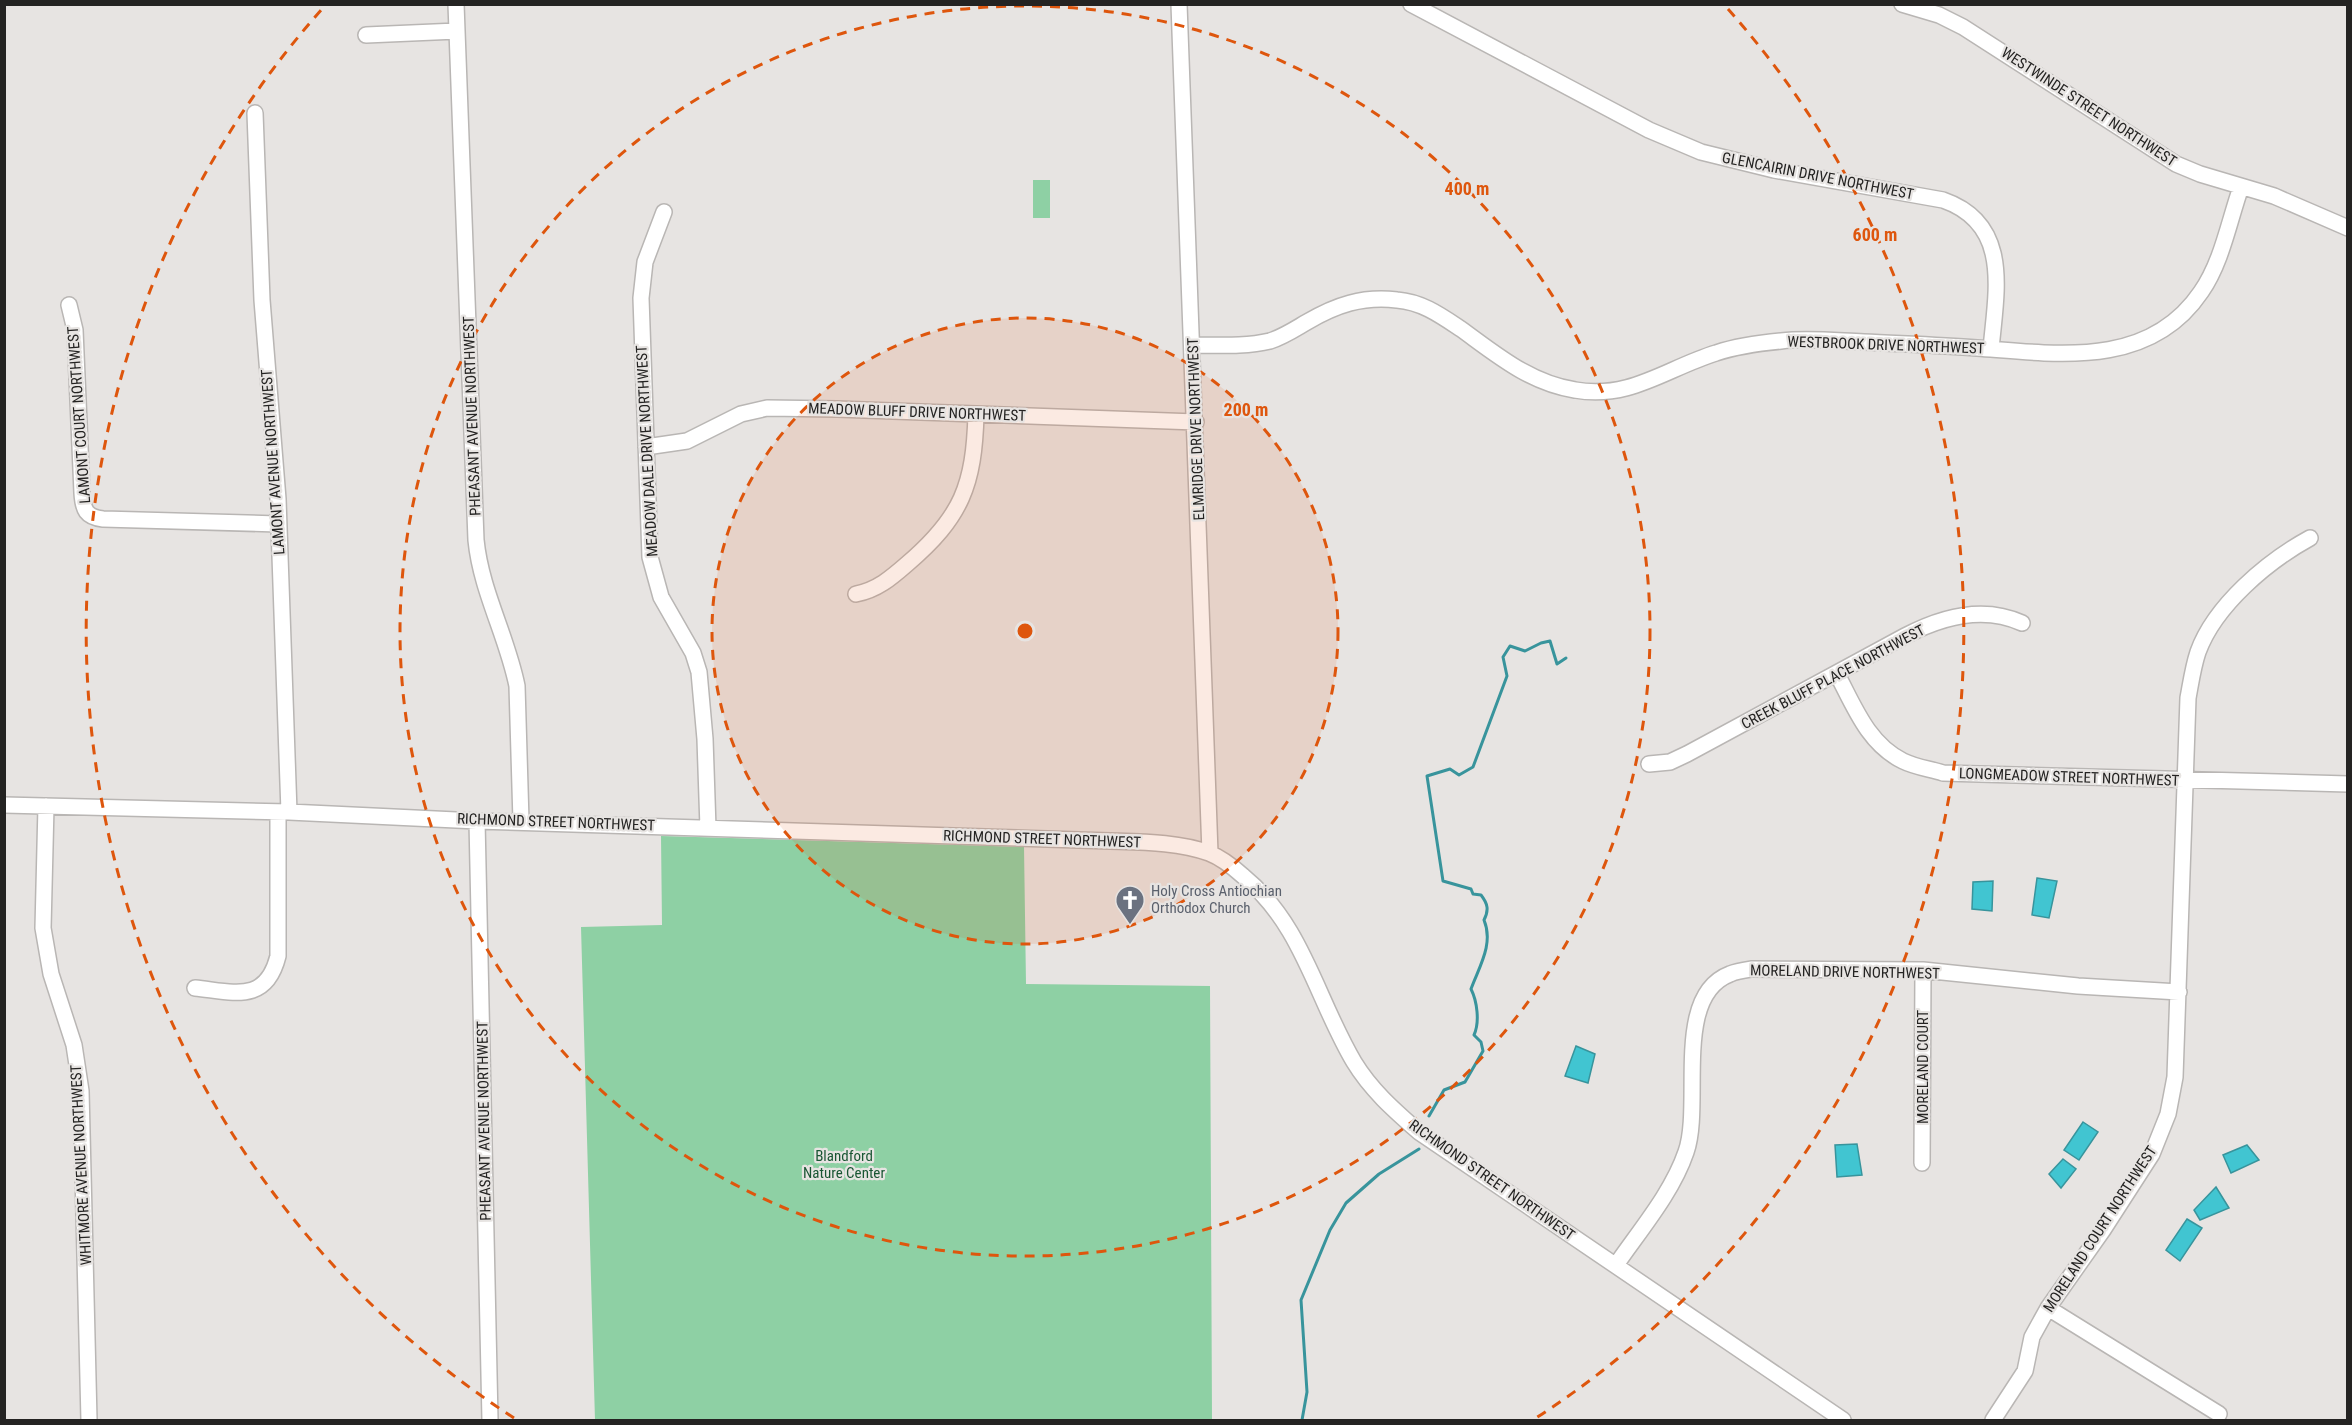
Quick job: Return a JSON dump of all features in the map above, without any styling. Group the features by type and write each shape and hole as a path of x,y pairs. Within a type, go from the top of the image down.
{"street":[{"name":"PHEASANT AVENUE NORTHWEST","path":"456,4 477,551 479,569 513,666 517,686 521,821"},
{"name":"ELMRIDGE DRIVE NORTHWEST","path":"1179,4 1210,853"},
{"name":"GLENCAIRIN DRIVE NORTHWEST","path":"1411,4 1649,130 1701,152 1778,170 1944,200 1966,210 1983,228 1995,253 1996,276 1991,349"},
{"name":"WESTWINDE STREET NORTHWEST","path":"1902,4 1939,15 1963,27 2176,164 2284,200 2348,228"},
{"path":"366,35 457,31"},
{"name":"LAMONT AVENUE NORTHWEST","path":"195,988 252,992 266,984 274,972 278,956 286,688 275,447 262,300 255,113"},
{"name":"WESTBROOK DRIVE NORTHWEST","path":"1192,345 1255,344 1270,341 1338,306 1369,299 1399,300 1427,307 1530,376 1561,387 1596,393 1648,382 1725,350 1781,341 1822,340 2081,354 2127,346 2155,334 2186,310 2207,283 2215,266 2241,187"},
{"name":"MEADOW DALE DRIVE NORTHWEST","path":"664,212 645,262 641,285 641,339 652,567 661,597 693,653 702,685 708,828"},
{"name":"LAMONT COURT NORTHWEST","path":"69,305 75,330 82,494 85,511 90,517 278,524"},
{"name":"MEADOW BLUFF DRIVE NORTHWEST","path":"646,447 687,441 741,414 767,408 1196,422"},
{"path":"856,594 868,592 887,580 931,543 954,515 969,482 974,454 976,414"},
{"name":"MORELAND COURT NORTHWEST","path":"1993,1420 2025,1371 2032,1337 2048,1308 2103,1230 2152,1154 2168,1114 2175,1077 2188,698 2192,674 2201,645 2219,615 2253,579 2280,555 2310,538"},
{"name":"CREEK BLUFF PLACE NORTHWEST","path":"1649,764 1670,762 1687,754 1918,630 1950,618 1980,613 1997,614 2022,623"},
{"name":"LONGMEADOW STREET NORTHWEST","path":"1837,674 1866,729 1889,753 1906,763 1943,773 2348,784"},
{"name":"RICHMOND STREET NORTHWEST","path":"4,805 283,812 477,821 1120,841 1185,847 1210,853 1232,866 1257,887 1286,922 1348,1051 1369,1084 1386,1103 1419,1131 1843,1420"},
{"name":"WHITMORE AVENUE NORTHWEST","path":"46,806 43,878 45,947 74,1045 81,1091 88,1420"},
{"name":"PHEASANT AVENUE NORTHWEST","path":"477,821 490,1420"},
{"name":"MORELAND DRIVE NORTHWEST","path":"1616,1265 1661,1199 1687,1151 1691,1121 1695,1026 1701,999 1713,985 1729,974 1752,969 1923,970 2078,986 2179,992"},
{"name":"MORELAND COURT","path":"1922,1163 1923,970"},
{"path":"2048,1308 2219,1414"}],"green space":[{"path":"1033,180 1050,180 1050,218 1033,218"},
{"name":"Blandford Nature Center","path":"661,836 1024,847 1026,984 1210,986 1212,1420 595,1420 581,927 662,925"}],"water":[{"path":"2037,878 2057,881 2049,918 2032,915"},
{"path":"1993,881 1992,911 1972,909 1973,882"},
{"path":"1576,1046 1595,1054 1588,1083 1565,1076"},
{"path":"2083,1122 2098,1132 2079,1160 2064,1150"},
{"path":"1857,1144 1862,1175 1837,1177 1835,1145"},
{"path":"2247,1145 2259,1160 2231,1173 2223,1155"},
{"path":"2063,1159 2076,1169 2061,1188 2049,1174"},
{"path":"2216,1187 2229,1208 2200,1220 2194,1210"},
{"path":"2187,1219 2202,1228 2180,1261 2166,1250"}],"waterway":[{"path":"1429,1116 1444,1090 1465,1082 1483,1051 1481,1042 1474,1035 1477,1012 1471,989 1486,947 1487,929 1484,920 1487,907 1481,895 1473,894 1471,889 1443,881 1427,776 1450,769 1459,775 1473,767 1507,676 1503,657 1510,646 1525,651 1550,641 1557,664 1566,658"},
{"path":"1302,1420 1307,1392 1301,1300 1330,1230 1346,1203 1379,1174 1419,1149"}],"place":[{"name":"Holy Cross Antiochian Orthodox Church","path":"1130,926"}]}
